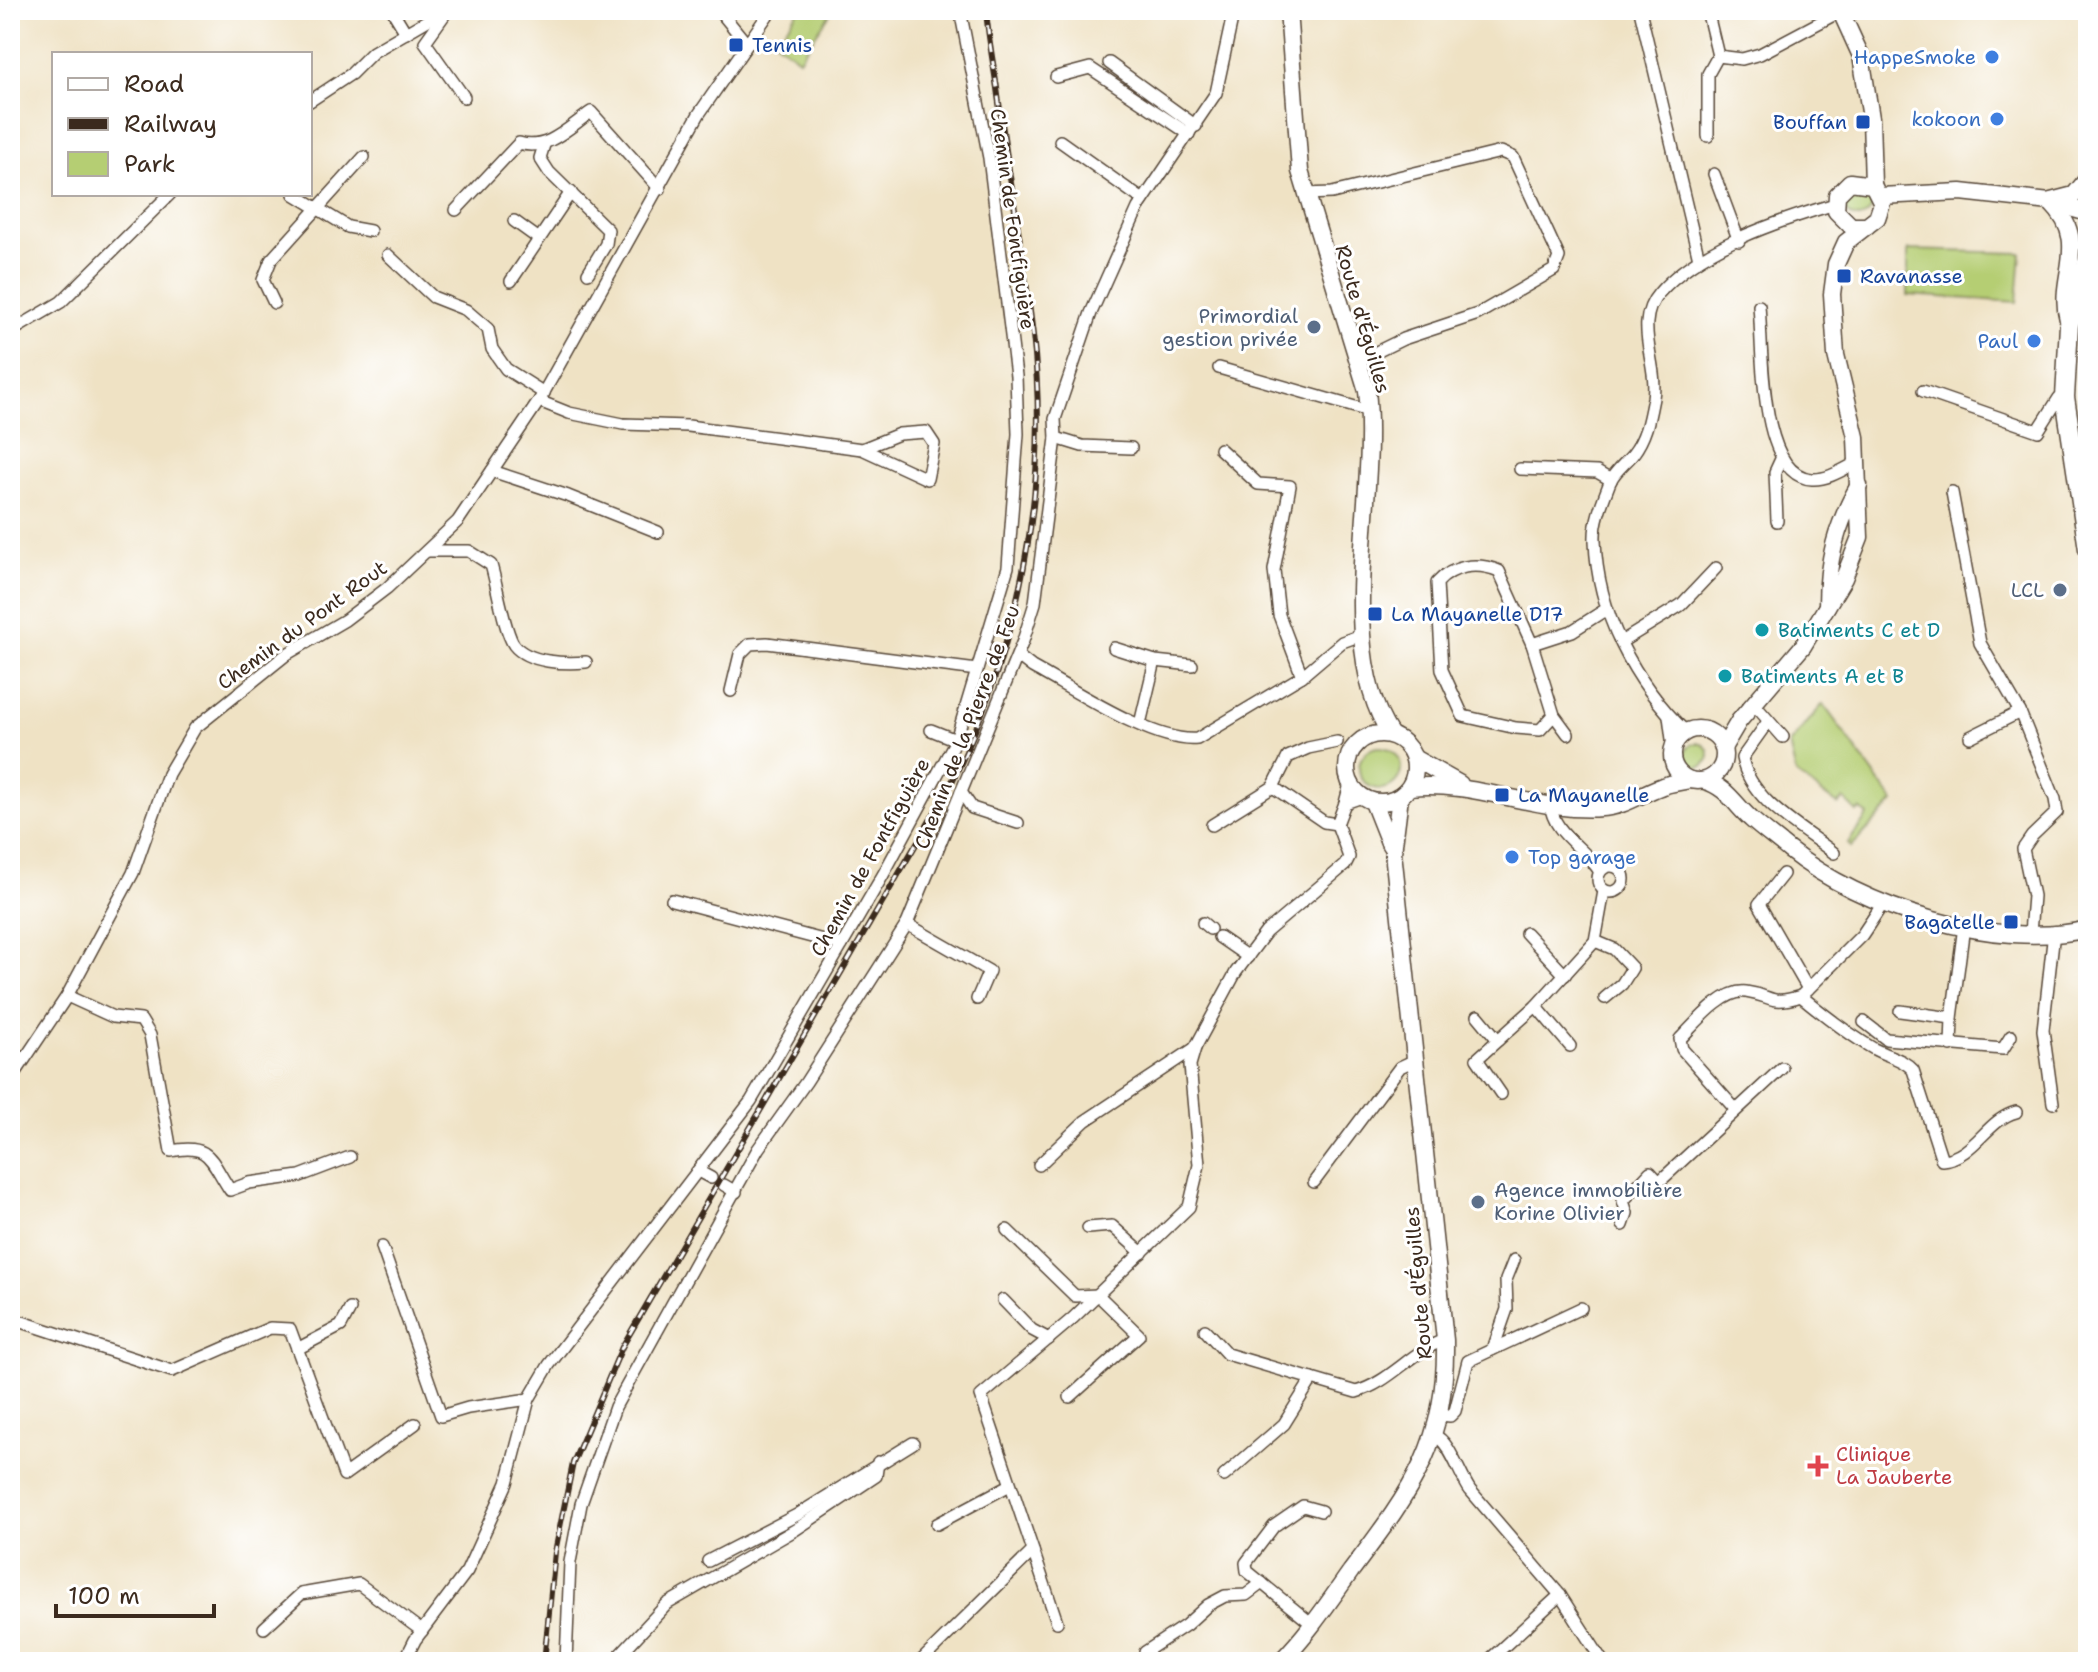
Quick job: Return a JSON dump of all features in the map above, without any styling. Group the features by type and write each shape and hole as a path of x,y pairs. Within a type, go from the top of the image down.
{"main road":[{"path":"2087,263 2069,325 2065,397 2088,549"},
{"path":"2077,302 2075,400 2088,495"}],"street":[{"path":"392,10 406,33"},
{"path":"312,100 351,74 373,52 446,10"},
{"path":"446,10 425,42 464,97"},
{"path":"719,10 746,43"},
{"name":"Chemin du Pont Rout","path":"10,1081 67,996 133,873 168,774 195,728 287,654 345,620 428,551 458,521 542,397 699,114 771,10"},
{"name":"Chemin de Fontfiguière","path":"698,1171 751,1101 956,740 1008,567 1018,434 1016,376 989,158 960,10"},
{"name":"Chemin de la Pierre de Feu","path":"566,1662 570,1562 581,1504 615,1407 758,1149 806,1082 907,924 1018,656 1035,603 1056,438 1055,419 1091,313 1143,200 1193,130 1222,78 1234,10"},
{"name":"Route d'Éguilles","path":"1288,10 1300,171 1358,361 1369,411 1362,583 1364,634 1370,691 1379,718 1391,735"},
{"path":"1640,10 1699,259"},
{"path":"1707,10 1718,56 1708,74 1708,136"},
{"path":"1718,56 1742,59 1760,54 1840,10 1861,56 1871,118 1870,165 1878,194 1867,226 1846,242"},
{"path":"1109,63 1193,130"},
{"path":"1056,77 1090,68 1193,130"},
{"path":"456,210 519,143 532,148 544,145 591,112 660,189"},
{"path":"1060,141 1143,200"},
{"path":"544,145 540,158 549,172 608,230 606,244 588,273"},
{"path":"1305,194 1332,193 1501,152 1513,157 1559,257 1554,270 1478,314 1403,339 1358,361"},
{"path":"274,303 263,280 271,260 364,157"},
{"path":"1714,174 1739,241"},
{"path":"2050,202 2074,195 2088,178"},
{"path":"1739,721 1708,731 1686,732 1668,715 1621,642 1605,610 1595,539 1597,519 1611,480 1632,454 1647,425 1654,393 1647,336 1648,312 1657,295 1699,259 1796,215 1835,204 1843,187 1878,194 1961,192 2050,202 2088,213"},
{"path":"511,281 571,192"},
{"path":"10,332 61,302 168,196"},
{"path":"298,196 348,227 370,231"},
{"path":"2050,202 2066,220 2072,240 2066,311 2069,325"},
{"path":"1057,1622 981,1396 1098,1295 1189,1207 1196,1188 1198,1137 1190,1065 1195,1048 1266,932 1345,865 1349,857 1337,824 1345,803 1362,794 1465,787 1550,803 1603,808 1633,801 1660,787 1698,780 1723,756 1739,721 1803,646 1844,578 1860,537 1859,484 1853,419 1836,355 1831,315 1836,264 1846,242 1845,222 1835,204"},
{"path":"514,221 539,239"},
{"path":"1845,222 1867,226"},
{"path":"388,255 433,297 466,310 488,329 492,349 506,369 569,413 623,424 688,426 862,449 927,479 934,444 926,432 899,434 862,449"},
{"path":"1759,306 1771,435 1781,459 1795,475 1813,480 1831,476 1858,462"},
{"path":"1219,368 1369,411"},
{"path":"1923,391 2038,431 2059,398 2065,397"},
{"path":"1056,438 1082,446 1131,448"},
{"path":"1220,449 1258,484 1290,486 1274,570 1279,615 1302,676"},
{"path":"1777,521 1775,472 1781,459"},
{"path":"1520,469 1597,472 1611,480"},
{"path":"492,471 568,496 658,532"},
{"path":"1827,606 1830,548 1839,521 1859,484"},
{"path":"1952,492 1980,643 2020,712 2051,785 2057,812 2023,849 2033,896 2030,933"},
{"path":"428,551 469,551 491,565 513,644 526,654 568,664 586,662"},
{"path":"1554,715 1540,730 1463,716 1442,670 1437,583 1445,574 1465,566 1499,571 1532,644 1554,715 1568,734"},
{"path":"1621,642 1681,605 1716,568"},
{"path":"1532,644 1572,631 1605,610"},
{"path":"1018,656 1032,667 1157,735 1181,741 1197,739 1302,676 1342,642 1364,634"},
{"path":"731,691 740,654 750,644 767,643 977,670"},
{"path":"1114,648 1155,661 1192,665"},
{"path":"1140,724 1155,661"},
{"name":"Route d'Éguilles","path":"1359,741 1370,691"},
{"path":"1754,704 1767,723 1783,737"},
{"path":"1970,737 2020,712"},
{"path":"1660,787 1674,766 1668,715"},
{"path":"1767,723 1742,758 1745,773 1778,811 1834,853"},
{"path":"931,730 956,740"},
{"path":"1708,731 1723,756 1726,790"},
{"path":"1673,747 1686,732"},
{"path":"1362,794 1347,766 1359,741 1374,734 1391,735 1405,744 1414,758 1465,787"},
{"path":"1212,825 1273,787 1288,757 1308,748 1337,742"},
{"path":"1405,792 1414,778 1414,758"},
{"path":"1674,766 1698,780 1726,790 1763,829 1799,857 1882,905 1964,926 2030,933 2088,929"},
{"path":"1273,787 1324,822 1337,824"},
{"path":"961,792 972,808 1018,823"},
{"name":"Route d'Éguilles","path":"1280,1662 1406,1497 1435,1436 1440,1415 1445,1340 1393,852 1405,792"},
{"name":"Route d'Éguilles","path":"1362,794 1393,852"},
{"path":"1501,1094 1477,1059 1536,1006 1595,941 1604,904 1604,891 1598,880 1600,872 1592,859 1556,824 1550,803"},
{"path":"1763,829 1778,811"},
{"path":"1592,859 1611,866 1624,876 1617,891 1604,904"},
{"path":"1600,872 1611,866"},
{"path":"1783,874 1759,904 1805,992 1849,1033 1877,1050 1904,1060 1913,1070 1942,1160 1968,1151 2002,1116 2016,1112"},
{"path":"1604,891 1617,891"},
{"path":"672,900 842,945"},
{"path":"1736,1110 1682,1049 1680,1039 1727,996 1743,991 1774,1002 1805,992 1862,935 1882,905"},
{"path":"907,924 989,971 977,999"},
{"path":"1951,1046 1964,926"},
{"path":"1211,930 1248,957"},
{"path":"2053,1103 2043,1030 2054,932"},
{"path":"1526,933 1565,975"},
{"path":"1595,941 1614,949 1632,968 1622,984 1605,998"},
{"path":"67,996 113,1017 141,1020 150,1035 171,1151 195,1146 205,1151 230,1190 249,1183 300,1176 350,1157"},
{"path":"1536,1006 1570,1046"},
{"path":"1900,1011 1952,1018"},
{"path":"1478,1016 1498,1040"},
{"path":"1864,1022 1886,1039 1951,1046 2003,1049 2011,1036"},
{"path":"1039,1165 1085,1121 1195,1048"},
{"path":"1314,1182 1400,1067 1415,1060"},
{"path":"1623,1225 1627,1213 1623,1201 1633,1188 1650,1172 1659,1182 1782,1068"},
{"path":"404,1662 422,1631 467,1571 507,1483 529,1399 549,1365 600,1293 698,1171 711,1178"},
{"path":"724,1185 736,1192"},
{"path":"1088,1228 1112,1226 1142,1253"},
{"path":"1007,1230 1075,1296 1098,1295 1139,1335 1070,1397"},
{"path":"382,1247 441,1416 468,1408 529,1399"},
{"path":"1493,1349 1507,1309 1506,1280 1514,1260"},
{"path":"1003,1300 1032,1330 1049,1339"},
{"path":"1440,1415 1450,1416 1455,1411 1468,1361 1581,1308"},
{"path":"297,1349 341,1326 350,1309"},
{"path":"10,1318 172,1371 270,1328 290,1329 344,1475 415,1424"},
{"path":"1205,1330 1227,1354 1356,1392 1375,1386 1426,1347 1445,1340"},
{"path":"1224,1476 1284,1424 1312,1379"},
{"path":"1435,1436 1448,1446 1457,1472 1470,1490 1560,1595 1603,1662"},
{"path":"708,1561 797,1515 913,1443"},
{"path":"613,1662 667,1604 795,1530 876,1476 878,1462"},
{"path":"937,1524 1010,1485"},
{"path":"1312,1624 1247,1571 1246,1563 1274,1526 1303,1506 1321,1511"},
{"path":"920,1662 1033,1551"},
{"path":"1145,1652 1186,1625 1208,1605 1225,1596 1246,1595 1262,1583"},
{"path":"264,1628 301,1594 359,1584 422,1631"},
{"path":"1487,1662 1560,1595"}],"green space":[{"path":"799,10 832,11 799,59 776,42"},
{"path":"1858,190 1868,194 1872,204 1868,214 1858,218 1848,214 1844,204 1848,194"},
{"path":"1908,250 2021,253 2017,302 1908,295"},
{"path":"1823,704 1894,802 1851,847 1848,843 1868,815 1860,809 1857,812 1844,799 1838,805 1796,774 1789,744"},
{"path":"1697,743 1706,746 1709,755 1706,764 1697,767 1688,764 1685,755 1688,746"},
{"path":"1380,747 1395,753 1401,768 1395,783 1380,789 1365,783 1359,768 1365,753"}],"railway":[{"path":"544,1662 555,1552 573,1463 622,1347 949,788 994,681 1011,625 1033,510 1037,394 1029,304 986,10"}],"place":[{"name":"Tennis","path":"736,45"},
{"name":"HappeSmoke","path":"1992,57"},
{"name":"kokoon","path":"1997,119"},
{"name":"Bouffan","path":"1863,122"},
{"name":"Ravanasse","path":"1844,276"},
{"name":"Primordial gestion privée","path":"1314,327"},
{"name":"Paul","path":"2034,341"},
{"name":"LCL","path":"2060,590"},
{"name":"La Mayanelle D17","path":"1375,614"},
{"name":"Batiments C et D","path":"1762,630"},
{"name":"Batiments A et B","path":"1725,676"},
{"name":"La Mayanelle","path":"1502,795"},
{"name":"Top garage","path":"1512,857"},
{"name":"Bagatelle","path":"2011,922"},
{"name":"Agence immobilière Korine Olivier","path":"1478,1202"},
{"name":"Clinique La Jauberte","path":"1818,1466"}]}
